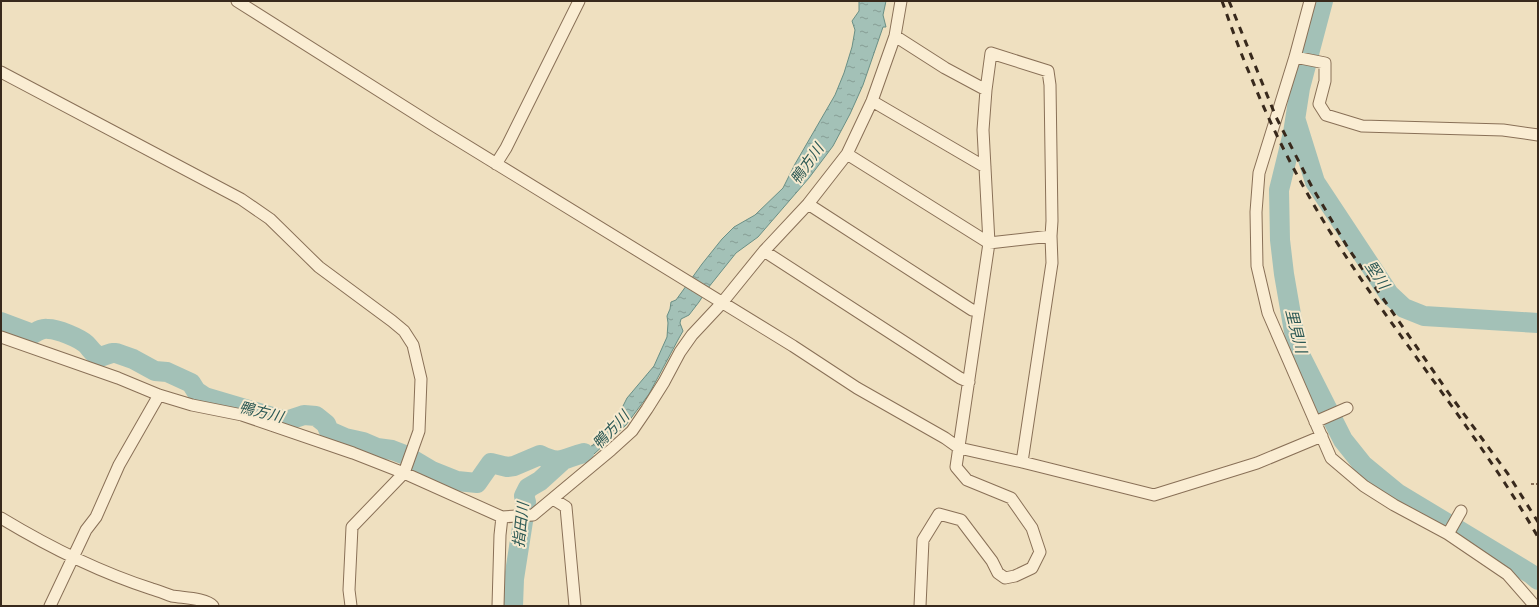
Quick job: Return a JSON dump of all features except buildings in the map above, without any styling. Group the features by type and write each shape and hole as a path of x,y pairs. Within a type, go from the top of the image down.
{"street":[{"path":"237,1 642,255 792,346 857,388 945,438 959,448 1154,495 1257,463 1322,436"},
{"path":"496,164 506,148 579,1"},
{"path":"1,337 192,406 242,415 406,469 506,516 533,515 632,431 656,396 680,352 692,335 722,304 764,251 808,204 847,154 872,101 895,36 901,1"},
{"path":"1310,1 1295,57 1259,173 1256,212 1257,266 1268,313 1331,458 1364,486 1394,505 1448,534 1507,574 1535,606"},
{"path":"895,36 944,68 986,90"},
{"path":"920,606 923,540 939,514 961,520 992,561 998,573 1005,578 1015,576 1032,568 1040,552 1032,528 1011,498 967,480 956,467 989,243 983,130 991,53 1048,71 1050,85 1052,263 1022,462"},
{"path":"1295,57 1325,62 1324,81 1319,104 1326,115 1362,126 1503,130 1538,135"},
{"path":"1,72 241,199 270,219 319,266 404,331 413,345 421,380 419,431 406,469 352,527 349,590 351,606"},
{"path":"872,101 985,167"},
{"path":"847,154 989,243 1051,236"},
{"path":"808,204 972,310 979,310"},
{"path":"764,251 960,378 969,382"},
{"path":"50,606 86,530 96,517 119,466 159,395"},
{"path":"1315,422 1347,408"},
{"path":"553,499 566,507 575,606"},
{"path":"1448,534 1461,511"},
{"path":"498,606 500,535 506,516"},
{"path":"1,518 73,558 132,583 172,596 201,600 213,606"}],"path":[{"path":"1531,484 1538,484"}],"water":[{"path":"859,1 886,1 883,15 886,27 883,27 863,85 833,146 809,178 758,237 736,253 689,315 681,319 680,323 683,331 649,394 626,425 594,454 584,456 560,467 556,458 567,456 578,449 588,448 613,426 627,398 654,366 667,337 667,316 671,302 676,300 722,239 734,227 755,215 783,188 795,164 835,95 844,73 852,47 855,30 852,21 859,11"}],"waterway":[{"name":"里見川","path":"1323,1 1300,88 1293,133 1279,190 1280,240 1284,274 1297,349 1343,440 1363,465 1397,493 1531,574 1538,580"},
{"name":"堅川","path":"1296,121 1315,182 1389,294 1404,308 1424,316 1538,323"},
{"name":"鴨方川","path":"1,322 33,334 40,330 46,329 63,332 86,344 100,357 116,353 133,359 155,371 167,372 191,383 196,391 205,397 286,421 304,415 316,416 326,424 329,431 345,438 363,442 377,448 392,450 405,455 432,471 457,481 477,483 491,463 507,467 514,466 540,455 558,461 584,453"},
{"name":"指田川","path":"513,606 514,579 526,502 524,496 528,488 540,481 562,461"}],"railway":[{"path":"1222,1 1243,58 1271,123 1318,212 1331,234 1393,325 1493,465 1538,537"},
{"path":"1229,1 1276,117 1312,187 1348,248 1450,395 1508,474 1538,522"}]}
